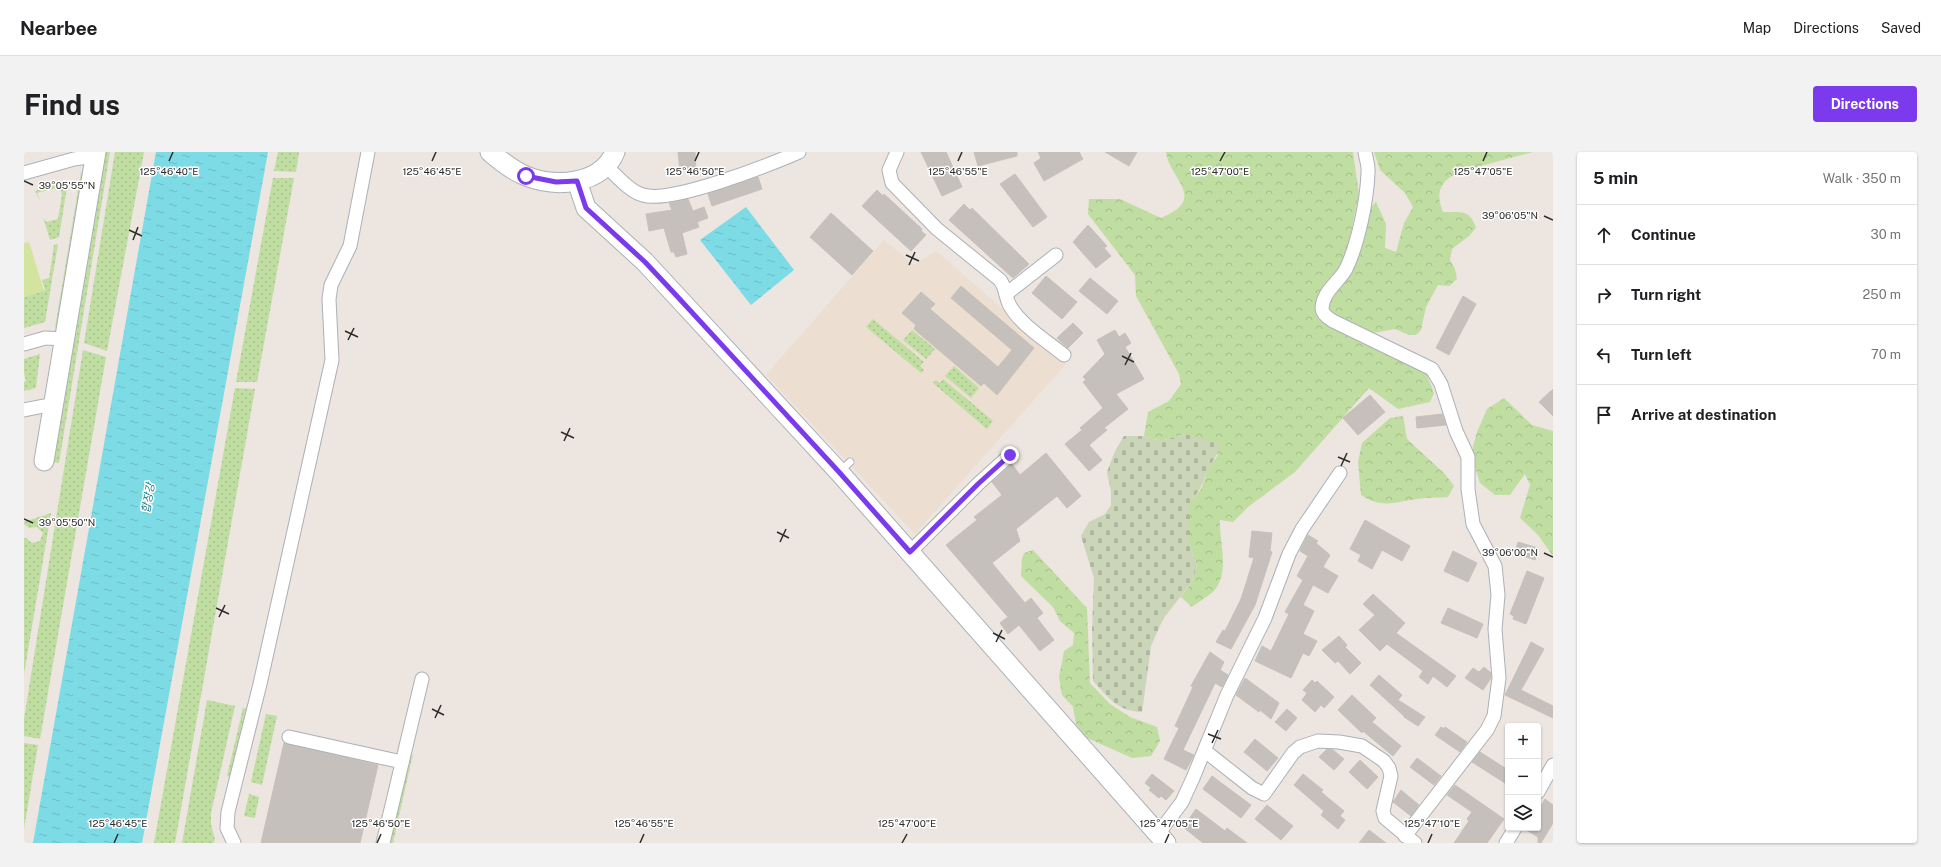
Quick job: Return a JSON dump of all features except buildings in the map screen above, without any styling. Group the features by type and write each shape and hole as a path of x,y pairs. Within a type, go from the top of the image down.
{"street":[{"path":"234,843 227,828 228,812 262,676 332,360 329,299 331,285 350,246 368,152"},
{"path":"490,152 502,162 526,176 556,182 577,181 589,178 611,159 633,191 644,196 666,196 717,182 769,165 799,152"},
{"path":"897,152 889,170 892,183 937,229 1000,280 1004,287 1009,304 1026,324 1064,355"},
{"path":"1206,751 1252,788 1264,794 1293,753 1300,747 1318,741 1339,742 1362,746 1384,761 1389,768 1391,776 1383,811 1385,818 1410,840 1487,730 1494,716 1499,678 1495,629 1498,595 1495,566 1473,524 1468,489 1468,457 1456,431 1441,384 1432,369 1333,321 1324,315 1322,308 1326,296 1345,270 1351,255 1365,201 1368,172 1365,152"},
{"path":"24,173 95,154 66,339 44,461"},
{"path":"577,181 586,208 645,262 844,467 910,552 1162,838 1182,802 1206,751 1227,695 1265,618 1289,554 1302,529 1340,473"},
{"path":"1006,294 1056,255"},
{"path":"24,344 45,338 66,339"},
{"path":"24,410 54,404"},
{"path":"910,552 978,484 1010,455"},
{"path":"383,843 422,679"},
{"path":"289,737 402,762"},
{"path":"1541,787 1553,765"},
{"path":"1506,843 1513,831"}],"shaded area":[{"path":"884,240 914,265 936,251 1066,364 915,534 766,375"}],"green space":[{"path":"103,152 110,152 59,463 52,462"},
{"path":"115,152 144,152 107,351 84,343"},
{"path":"278,152 299,152 296,172 274,171"},
{"path":"1166,152 1353,152 1359,194 1348,247 1341,266 1316,307 1318,318 1335,328 1425,370 1434,393 1430,402 1398,409 1369,388 1295,472 1248,507 1233,522 1220,520 1223,554 1221,579 1212,593 1192,607 1181,597 1192,582 1197,566 1190,545 1190,502 1201,489 1209,468 1218,455 1185,434 1160,441 1144,436 1148,412 1169,401 1181,384 1179,374 1136,296 1135,275 1088,214 1089,199 1120,199 1161,218 1175,211 1182,203 1184,195 1183,188 1169,162"},
{"path":"1374,152 1533,152 1462,171 1455,174 1445,182 1439,198 1443,212 1460,212 1467,214 1476,228 1469,236 1452,249 1450,260 1455,269 1457,279 1449,286 1438,285 1426,307 1421,330 1416,335 1409,335 1395,329 1373,333 1338,320 1331,313 1328,307 1330,296 1370,208 1376,202 1386,224 1385,248 1396,252 1404,223 1413,207 1405,193 1380,170"},
{"path":"81,172 83,176 58,327 55,328"},
{"path":"273,178 294,178 257,382 236,382"},
{"path":"68,181 59,237 50,240 43,217 46,222 58,219 62,195 60,187 37,193 40,201 35,191"},
{"path":"29,242 44,291 24,297 24,243"},
{"path":"58,244 45,322 24,328 24,297 45,290 42,280 49,278 54,245"},
{"path":"873,319 924,362 920,366 924,370 921,373 866,327"},
{"path":"912,330 935,349 926,359 903,340"},
{"path":"83,350 106,357 40,739 24,736 24,719"},
{"path":"40,354 36,388 24,391 24,382 26,381 24,373 24,359"},
{"path":"954,366 979,388 971,398 945,376"},
{"path":"943,379 993,421 987,429 933,383 936,380 940,383"},
{"path":"235,388 255,389 175,843 154,843"},
{"path":"1504,398 1532,425 1553,431 1553,556 1538,535 1520,518 1530,485 1525,474 1510,495 1495,495 1480,483 1471,454 1477,432 1487,409"},
{"path":"1403,416 1407,439 1445,474 1454,486 1448,497 1421,498 1395,503 1382,503 1376,502 1361,495 1358,462 1362,443 1390,418"},
{"path":"1185,434 1221,444 1201,486 1190,502 1190,545 1197,566 1192,582 1163,619 1151,646 1142,712 1133,711 1114,702 1093,681 1092,629 1094,578 1081,536 1089,522 1105,514 1111,505 1111,492 1107,472 1115,451 1124,436 1144,436 1160,441"},
{"path":"51,513 24,674 24,538 32,543 40,541 43,533 37,527 29,528 24,524 24,522"},
{"path":"1033,550 1087,608 1090,683 1110,704 1130,717 1157,727 1160,741 1151,756 1132,758 1085,737 1076,724 1073,707 1062,695 1059,677 1064,651 1073,645 1074,633 1060,621 1053,607 1021,576 1022,559 1024,553"},
{"path":"207,700 235,706 211,813 211,824 215,840 213,843 182,843"},
{"path":"243,708 246,709 230,777 227,776"},
{"path":"266,714 277,716 262,785 251,782"},
{"path":"24,743 38,745 24,829"},
{"path":"413,754 393,843 390,843 408,760"},
{"path":"249,794 259,797 255,818 244,816"}],"water":[{"name":"합장강","path":"156,152 268,152 142,843 33,843"},
{"path":"746,207 794,270 751,305 700,240"}],"route":[{"path":"526,176 556,182 577,181 586,208 645,262 839,472 910,552 978,484 1010,455"}]}
